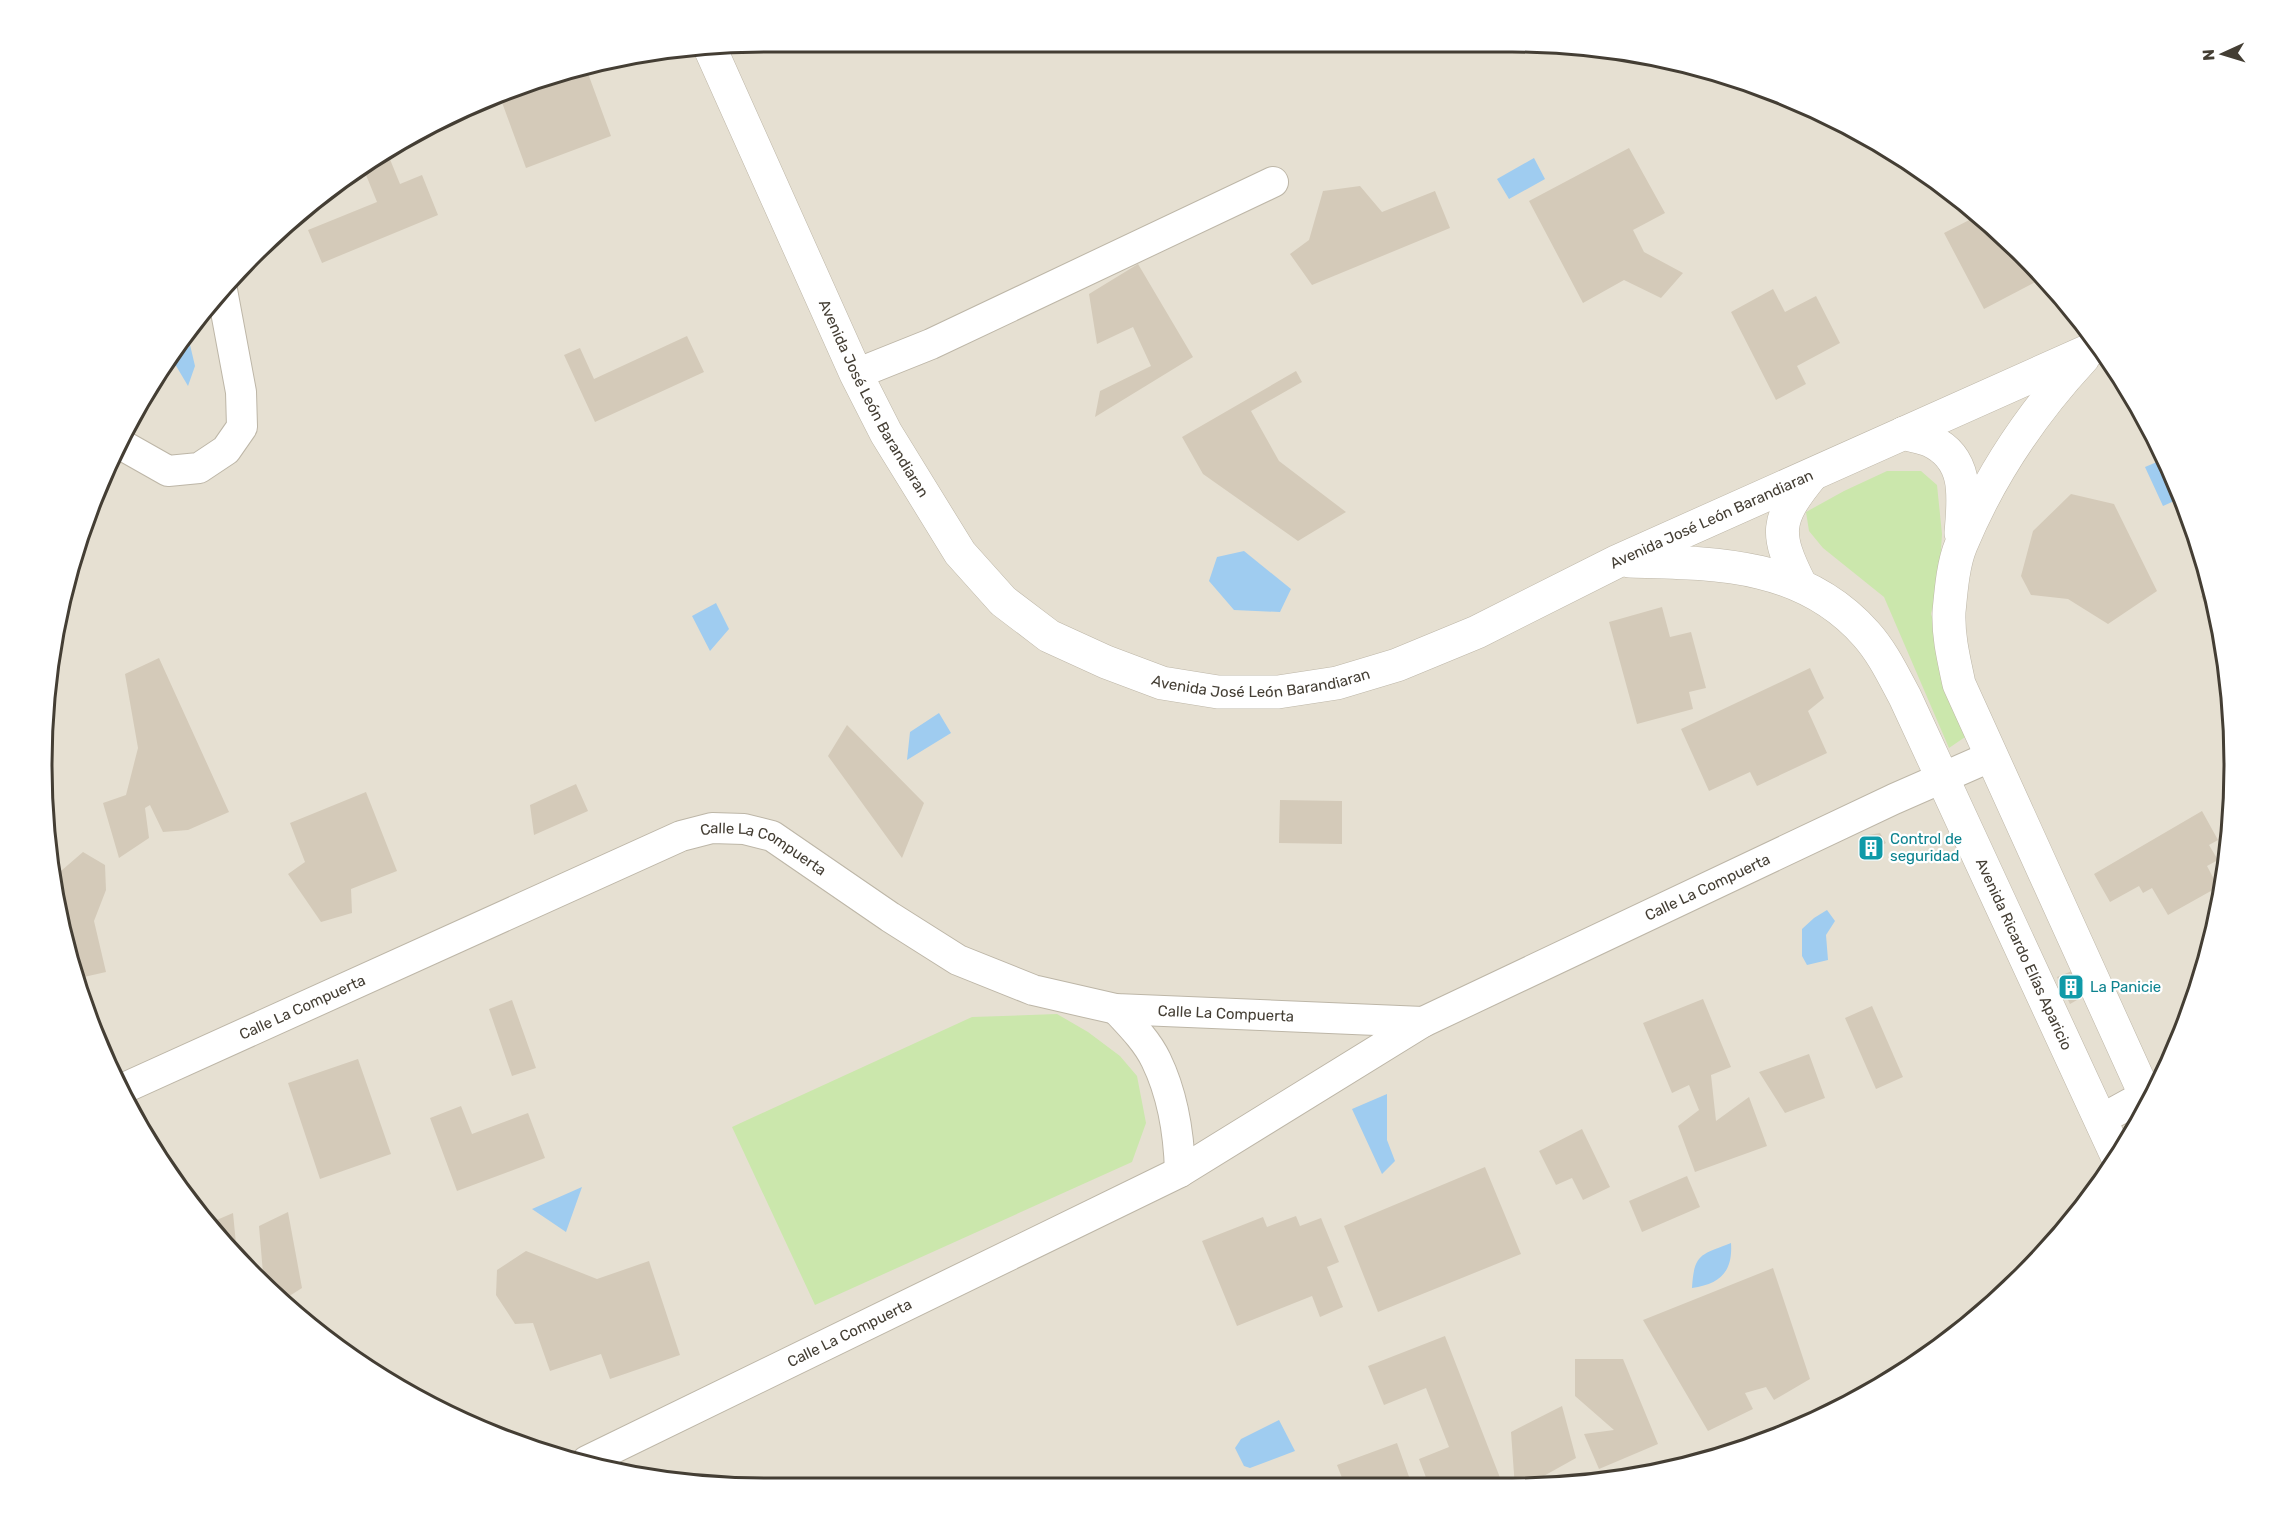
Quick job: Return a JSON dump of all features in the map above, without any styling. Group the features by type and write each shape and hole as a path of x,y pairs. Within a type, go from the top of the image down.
{"street":[{"name":"Avenida José León Barandiaran","path":"713,55 856,374 886,433 954,544 1003,601 1049,636 1107,662 1162,682 1218,692 1278,692 1337,683 1396,665 1477,632 1618,561 2090,350"},
{"path":"856,374 931,344 1273,182"},
{"path":"127,448 168,471 199,468 226,450 242,427 241,392 224,301"},
{"path":"1960,546 2014,442 2051,393 2092,352"},
{"path":"1904,434 1930,440 1946,450 1959,469 1964,490 1960,546 1949,614 1951,648 1959,684 2146,1089"},
{"path":"1800,584 1788,560 1781,538 1784,515 1793,498 1812,475"},
{"name":"Avenida Ricardo Elías Aparicio","path":"1618,561 1724,565 1761,572 1800,584 1821,594 1844,611 1868,636 1888,665 1943,777 2113,1147"},
{"name":"Calle La Compuerta","path":"595,1456 1180,1172 1424,1022 1992,756"},
{"name":"Calle La Compuerta","path":"129,1086 681,836 711,828 744,829 772,836 890,917 958,960 1034,990 1116,1009 1424,1022"},
{"path":"1116,1009 1137,1032 1156,1059 1170,1096 1179,1137 1180,1172"},
{"path":"2100,1120 2140,1100"}],"shaded area":[{"path":"765,52 1512,52 1605,59 1651,66 1696,77 1741,90 1785,107 1868,148 1946,200 1982,229 2048,295 2077,331 2129,409 2151,450 2187,536 2200,581 2211,626 2223,718 2223,812 2218,858 2211,904 2187,994 2151,1080 2129,1121 2077,1199 2048,1235 1982,1301 1946,1330 1868,1382 1827,1404 1741,1440 1651,1464 1559,1476 1512,1478 765,1478 672,1471 626,1464 581,1453 536,1440 492,1423 409,1382 331,1330 295,1301 229,1235 173,1161 148,1121 107,1038 90,994 77,949 66,904 59,858 52,765 54,718 66,626 90,536 126,450 148,409 200,331 261,261 331,200 409,148 450,126 536,90 626,66 718,54"}],"green space":[{"path":"1887,471 1921,471 1937,485 1942,534 1939,581 1931,614 1968,735 1949,748 1884,597 1823,548 1809,531 1806,512"},
{"path":"1057,1014 1088,1032 1120,1056 1137,1076 1146,1123 1132,1162 815,1305 732,1127 972,1017"}],"water":[{"path":"1534,158 1545,179 1509,199 1497,179"},
{"path":"190,345 195,366 188,386 176,365"},
{"path":"2156,462 2174,501 2163,506 2145,467"},
{"path":"1244,551 1291,589 1280,612 1234,610 1209,581 1217,557"},
{"path":"716,603 729,629 710,651 692,616"},
{"path":"939,713 951,733 907,760 910,732"},
{"path":"1827,910 1835,921 1826,935 1828,960 1807,965 1802,956 1802,929"},
{"path":"1387,1094 1387,1140 1395,1161 1382,1174 1352,1109"},
{"path":"582,1187 566,1232 532,1209"},
{"path":"1731,1243 1730,1262 1723,1275 1710,1283 1692,1288 1695,1268 1701,1257"},
{"path":"1279,1420 1295,1451 1250,1468 1244,1466 1235,1448 1241,1439"}],"building":[{"path":"589,75 611,136 526,168 502,103 536,90"},
{"path":"1629,148 1665,213 1633,230 1644,252 1683,273 1661,298 1624,280 1583,303 1529,201"},
{"path":"390,160 400,184 422,175 438,215 322,263 308,230 377,202 366,175"},
{"path":"1360,186 1382,212 1435,191 1450,228 1312,285 1290,254 1309,240 1323,191"},
{"path":"1970,220 2036,282 1984,309 1944,233"},
{"path":"1138,264 1193,357 1095,417 1100,391 1151,366 1133,327 1097,344 1089,294"},
{"path":"1773,289 1785,312 1816,296 1840,343 1797,366 1806,384 1776,400 1731,312"},
{"path":"687,336 704,372 595,422 564,355 580,348 594,379"},
{"path":"1296,371 1302,382 1251,411 1279,461 1346,512 1298,541 1203,474 1182,437"},
{"path":"2071,494 2114,504 2157,591 2108,624 2068,599 2031,595 2021,576 2033,531"},
{"path":"1662,607 1670,637 1691,632 1706,688 1689,692 1693,709 1637,724 1609,622"},
{"path":"159,658 229,812 188,830 163,832 150,805 145,808 149,838 119,858 103,803 126,795 138,748 125,674"},
{"path":"1810,668 1824,698 1808,711 1827,753 1757,786 1750,772 1709,791 1681,729"},
{"path":"847,725 924,803 902,858 828,756"},
{"path":"576,784 588,811 534,835 530,805"},
{"path":"366,792 397,871 351,889 352,913 321,922 288,874 305,862 290,823"},
{"path":"1280,800 1342,801 1342,844 1279,843"},
{"path":"2202,811 2218,840 2209,845 2218,860 2207,866 2215,880 2213,890 2168,915 2152,888 2143,893 2139,886 2110,902 2094,874"},
{"name":"Control de seguridad","path":"1880,833 1886,843 1866,854 1863,836"},
{"path":"83,852 105,865 106,890 94,921 106,972 85,977 66,904 61,871"},
{"name":"La Panicie","path":"2072,971 2084,996 2070,1004 2057,977"},
{"path":"1703,999 1731,1067 1711,1075 1716,1121 1749,1097 1767,1146 1695,1172 1678,1126 1699,1110 1689,1085 1672,1093 1643,1023"},
{"path":"512,1000 536,1068 512,1076 489,1009"},
{"path":"1872,1006 1903,1077 1876,1089 1845,1018"},
{"path":"1809,1054 1825,1098 1785,1113 1759,1072"},
{"path":"358,1059 391,1154 320,1179 288,1083"},
{"path":"461,1106 472,1134 528,1113 545,1158 457,1191 430,1118"},
{"path":"1582,1129 1610,1187 1583,1200 1572,1178 1556,1185 1539,1151"},
{"path":"1485,1167 1521,1254 1378,1312 1344,1226"},
{"path":"1687,1176 1700,1207 1642,1232 1629,1201"},
{"path":"288,1212 302,1288 290,1296 263,1271 259,1226"},
{"path":"233,1213 236,1242 229,1235 217,1220"},
{"path":"1296,1216 1300,1226 1321,1218 1339,1262 1327,1267 1343,1307 1320,1317 1312,1296 1237,1326 1202,1241 1263,1217 1267,1227"},
{"path":"526,1251 597,1279 649,1261 680,1355 610,1379 601,1354 550,1371 533,1323 515,1324 496,1295 497,1270"},
{"path":"1773,1268 1810,1379 1774,1400 1766,1387 1745,1393 1753,1409 1708,1431 1643,1320"},
{"path":"1445,1336 1500,1478 1426,1478 1419,1459 1449,1447 1426,1388 1384,1405 1368,1366"},
{"path":"1575,1359 1623,1359 1658,1444 1599,1469 1584,1434 1614,1430 1575,1396"},
{"path":"1562,1406 1576,1458 1542,1477 1514,1478 1511,1432"},
{"path":"1397,1443 1409,1478 1342,1478 1337,1465"}],"place":[{"name":"Control de seguridad","path":"1871,848"},
{"name":"La Panicie","path":"2071,987"}]}
